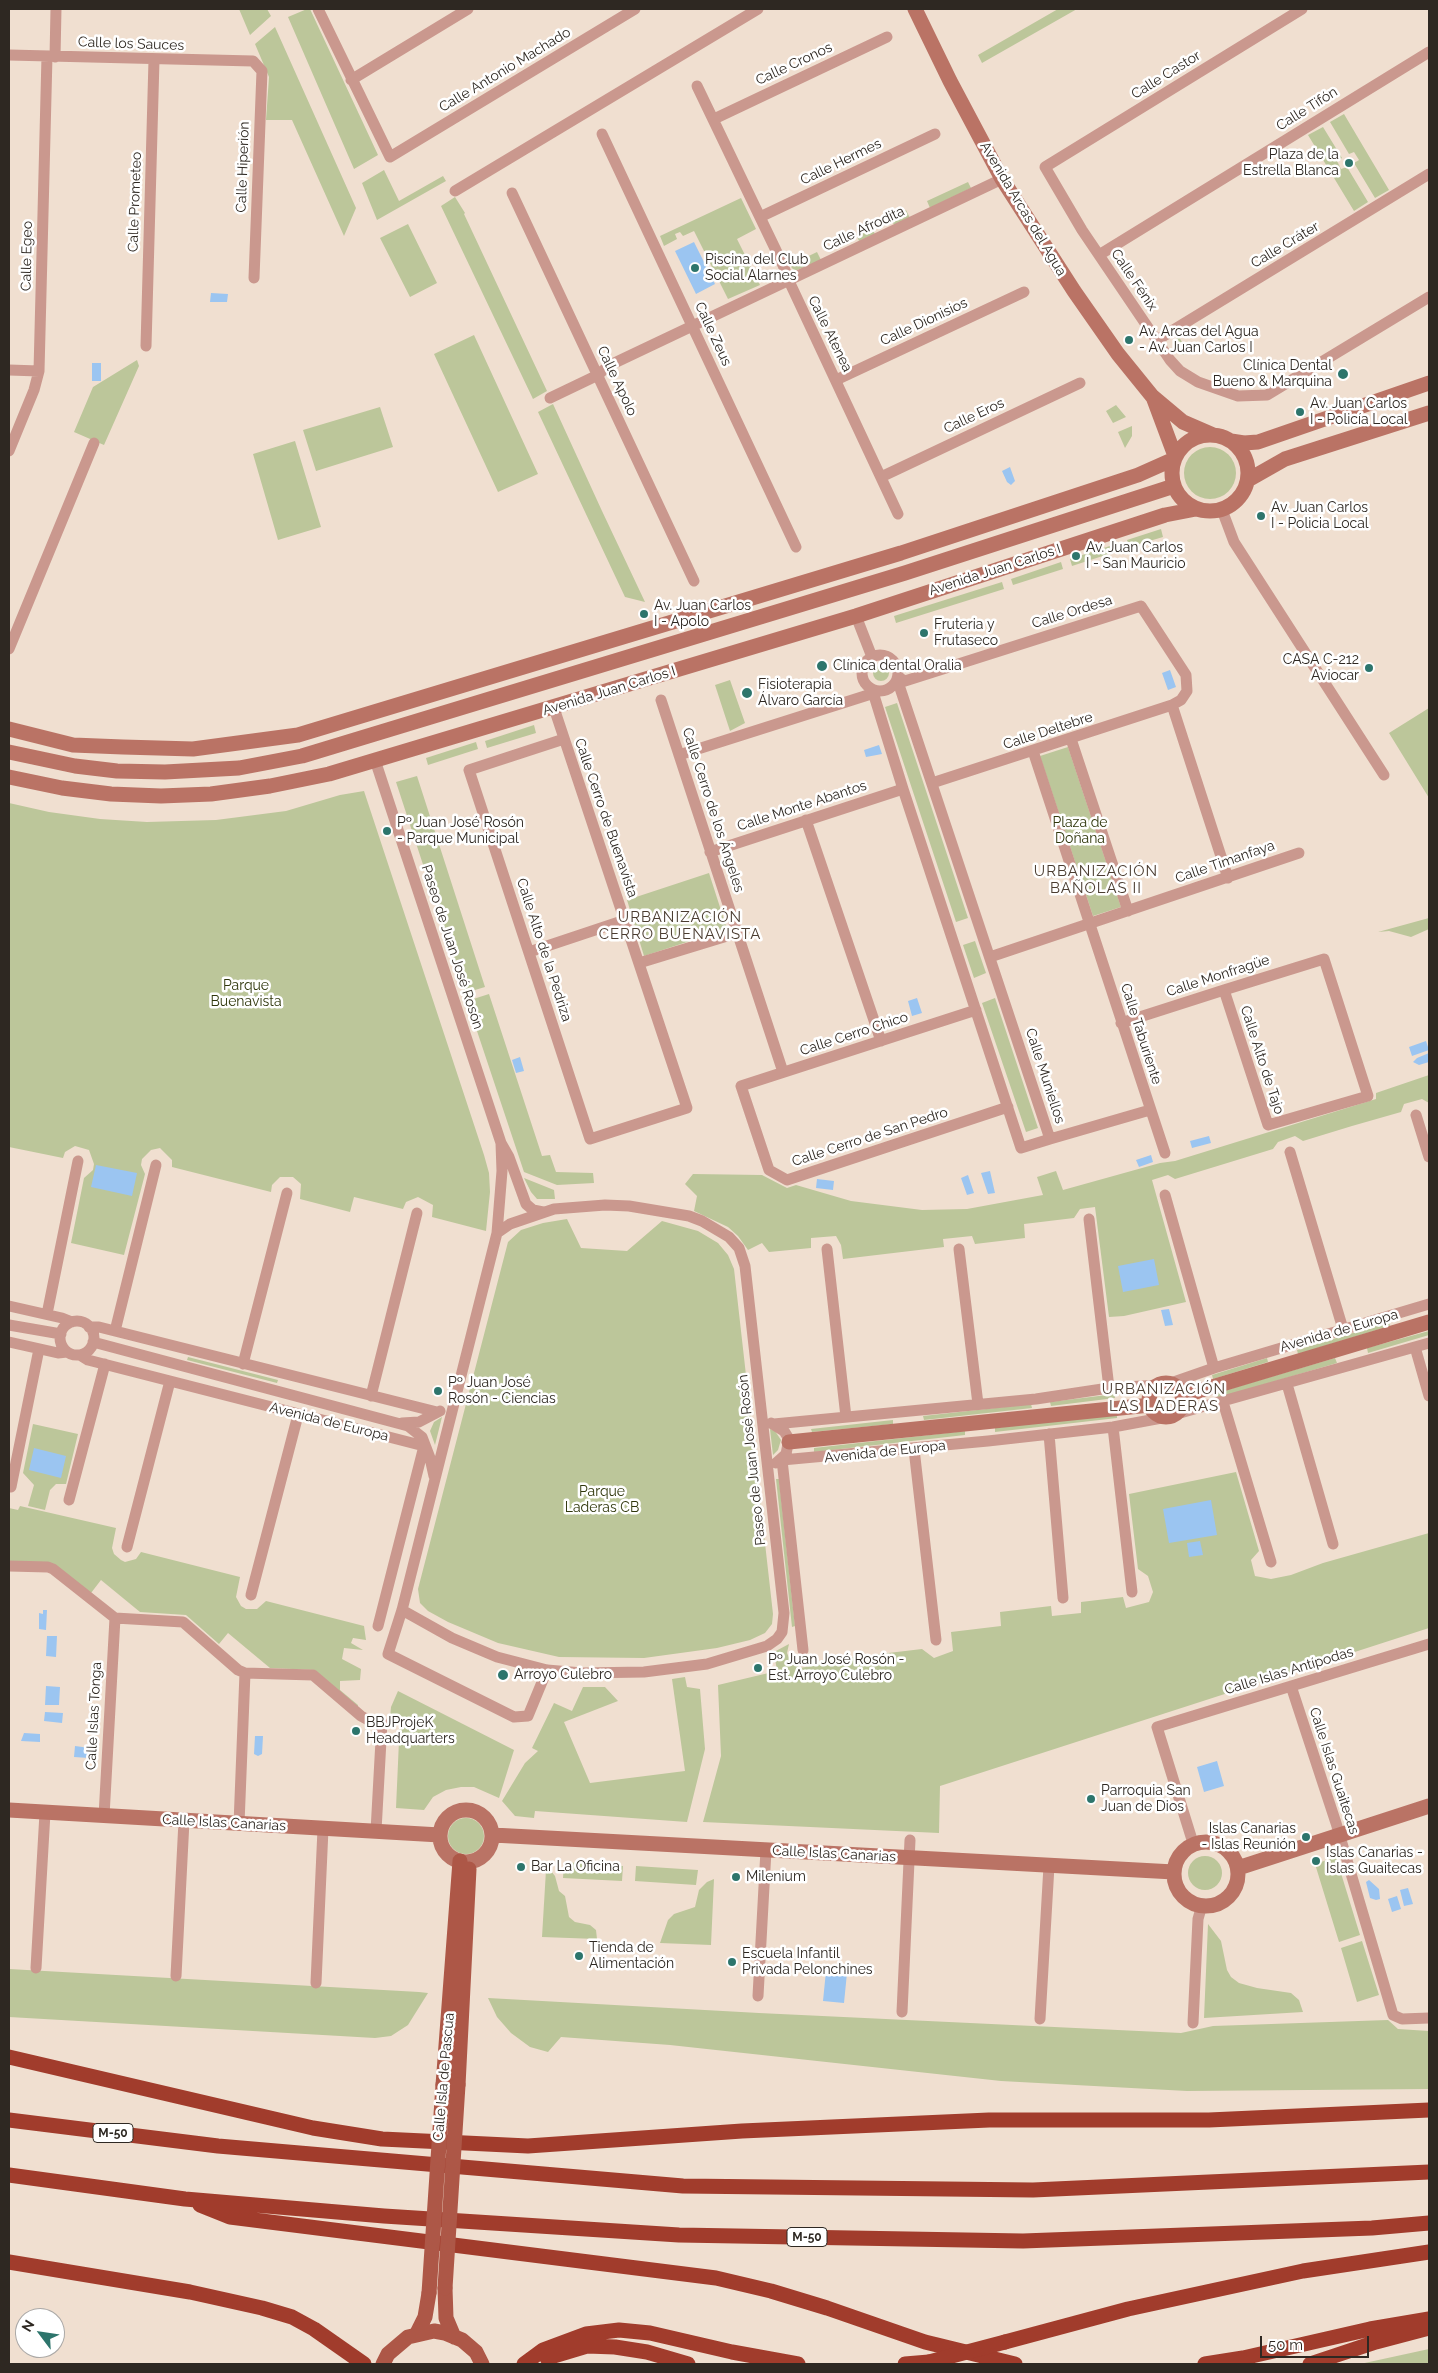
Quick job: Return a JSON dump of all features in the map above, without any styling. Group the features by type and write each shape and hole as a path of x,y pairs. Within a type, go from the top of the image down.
{"highway":[{"path":"9,2057 313,2128 382,2139 528,2146 742,2131 988,2120 1209,2120 1429,2110"},
{"name":"M-50","path":"9,2120 218,2146 683,2186 1032,2190 1429,2172"},
{"name":"M-50","path":"9,2174 185,2199 384,2216 689,2236 1023,2241 1372,2228 1429,2223"},
{"path":"185,2199 230,2217 716,2278 771,2291 818,2305 925,2342 1015,2364"},
{"path":"905,2364 929,2362 1128,2309 1293,2273 1429,2252"},
{"path":"9,2262 190,2292 262,2308 292,2318 314,2329 364,2364"},
{"path":"1205,2364 1243,2358 1370,2329 1429,2319"},
{"path":"1310,2364 1376,2342 1429,2328"},
{"path":"524,2364 543,2350 586,2334 620,2330 650,2332 732,2352 798,2364"},
{"path":"529,2364 587,2346 615,2347 647,2352 688,2364"}],"main road":[{"name":"Avenida Arcas del Agua","path":"915,9 950,81 1002,179 1074,291 1118,354 1152,396 1183,422 1213,435"},
{"path":"1429,383 1258,442 1244,443 1231,441 1213,435 1192,439 1181,448 1175,458 1172,473 1174,486 1181,498 1196,509 1212,512 1222,510 1238,499 1248,480 1285,459 1429,413"},
{"name":"Avenida Arcas del Agua","path":"1152,396 1175,458"},
{"path":"1231,441 1240,448 1246,460 1248,480"},
{"path":"9,729 73,745 173,748 202,748 298,734 901,553 1138,475 1175,458"},
{"name":"Avenida Juan Carlos I","path":"9,752 75,766 117,771 165,772 239,768 302,756 906,574 1174,486"},
{"name":"Avenida Juan Carlos I","path":"9,777 62,788 111,794 161,796 211,794 270,786 329,774 856,616 1147,520 1171,513 1196,509"},
{"name":"Avenida de Europa","path":"1182,1396 1429,1322"},
{"path":"1164,1384 1177,1388 1182,1396 1180,1408 1170,1416 1158,1415 1150,1405 1150,1395 1164,1384"},
{"name":"Avenida de Europa","path":"789,1442 1053,1413 1150,1405"},
{"path":"1238,1868 1429,1806"},
{"name":"Calle Islas Canarias","path":"9,1810 440,1835"},
{"path":"470,1810 481,1814 487,1820 493,1835 487,1852 478,1860 465,1862 446,1852 440,1835 447,1818 454,1812 470,1810"},
{"name":"Calle Islas Canarias","path":"493,1835 1174,1872"},
{"path":"1210,1842 1223,1846 1235,1858 1238,1868 1237,1883 1233,1892 1212,1905 1190,1902 1181,1893 1175,1880 1174,1872 1178,1859 1193,1844 1210,1842"},
{"name":"Calle Isla de Pascua","path":"416,2335 425,2317 429,2293 442,2085 465,1862"},
{"name":"Calle Isla de Pascua","path":"454,2337 446,2318 445,2288 458,2085 465,1862"},
{"path":"383,2364 388,2354 408,2337 434,2332 462,2340 476,2352 482,2364"}],"street":[{"name":"Calle Egeo","path":"9,451 34,390 39,371 51,56 56,9"},
{"path":"318,9 351,80 468,9"},
{"name":"Calle Antonio Machado","path":"351,80 390,157 635,9"},
{"path":"455,190 758,9"},
{"name":"Calle Castor","path":"1045,167 1302,9"},
{"name":"Calle Cronos","path":"714,119 887,36"},
{"name":"Calle Tifón","path":"1099,255 1429,52"},
{"name":"Calle los Sauces","path":"9,55 253,61"},
{"name":"Calle Prometeo","path":"146,346 154,60"},
{"name":"Calle Hiperión","path":"253,61 262,71 254,278"},
{"name":"Calle Atenea","path":"696,86 714,119 783,265 788,281 898,514"},
{"name":"Calle Zeus","path":"602,134 796,547"},
{"name":"Calle Hermes","path":"760,217 935,134"},
{"name":"Calle Fénix","path":"1045,167 1099,255 1180,371 1198,382 1238,396 1267,395 1429,297"},
{"name":"Calle Cráter","path":"1157,340 1429,174"},
{"name":"Calle Afrodita","path":"550,398 598,375 608,366 1002,179"},
{"name":"Calle Apolo","path":"512,193 694,581"},
{"name":"Calle Dionisios","path":"836,380 1024,292"},
{"path":"9,370 39,371"},
{"name":"Calle Eros","path":"881,477 1080,383"},
{"path":"9,650 94,443"},
{"path":"1222,510 1234,542 1384,776"},
{"name":"Calle Ordesa","path":"897,678 905,681 1141,606 1186,674 1187,691 1181,700 1172,705"},
{"path":"856,616 872,657"},
{"path":"881,655 893,660 898,670 897,678 892,687 886,690 872,689 866,684 862,674 864,666 872,657 881,655"},
{"name":"Calle Muniellos","path":"872,689 902,789 1022,1148 1050,1139 897,678"},
{"path":"679,755 868,695 872,689"},
{"name":"Calle Cerro de los Ángeles","path":"660,700 783,1072"},
{"path":"1172,705 1228,878"},
{"name":"Calle Deltebre","path":"932,784 1172,705"},
{"name":"Calle Cerro de Buenavista","path":"554,708 687,1108"},
{"name":"Calle Alto de la Pedriza","path":"564,739 469,770 590,1139 687,1108"},
{"path":"1071,739 1128,911"},
{"path":"1033,752 1089,924"},
{"name":"Paseo de Juan José Rosón","path":"375,760 501,1142 509,1157 526,1204 533,1210 544,1212"},
{"name":"Calle Monte Abantos","path":"710,852 902,789"},
{"path":"806,820 881,1041"},
{"name":"Calle Timanfaya","path":"990,957 1228,878 1299,852"},
{"path":"529,952 625,920"},
{"name":"Calle Taburiente","path":"1089,924 1165,1153"},
{"path":"639,963 737,933"},
{"name":"Calle Monfragüe","path":"1121,1023 1324,958 1368,1096"},
{"name":"Calle Alto de Tajo","path":"1224,990 1268,1125 1368,1096"},
{"name":"Calle Cerro Chico","path":"742,1086 976,1010"},
{"name":"Calle Cerro de San Pedro","path":"742,1086 769,1170 787,1180 1008,1107"},
{"path":"1050,1139 1150,1110"},
{"path":"1416,1115 1429,1158"},
{"name":"Paseo de Juan José Rosón","path":"501,1142 502,1171 497,1233 402,1608 388,1654 514,1717 528,1716 548,1670"},
{"path":"1290,1152 1343,1329"},
{"path":"46,1314 78,1161"},
{"path":"115,1331 156,1165"},
{"path":"242,1364 287,1194"},
{"path":"1165,1194 1214,1368"},
{"name":"Paseo de Juan José Rosón","path":"497,1233 510,1224 544,1212 605,1205 654,1209 702,1221 729,1237 739,1248 745,1266 768,1423 767,1465 784,1614 782,1632"},
{"path":"370,1396 417,1213"},
{"path":"1089,1219 1109,1388"},
{"path":"827,1249 846,1417"},
{"path":"959,1249 978,1404"},
{"name":"Avenida de Europa","path":"768,1423 912,1411 1109,1388 1164,1384 1429,1304"},
{"path":"9,1306 165,1343 370,1396 433,1415 424,1428 424,1444 378,1626"},
{"name":"Avenida de Europa","path":"1394,1333 1410,1310"},
{"path":"67,1352 62,1347 60,1334 63,1328 72,1322"},
{"path":"9,1325 60,1334"},
{"path":"9,1342 61,1354 67,1352 80,1354 90,1348 93,1342 93,1335 89,1326"},
{"name":"Avenida de Europa","path":"93,1342 408,1426 422,1437 430,1458 435,1480"},
{"path":"165,1343 178,1365"},
{"name":"Avenida de Europa","path":"767,1465 782,1460 914,1449 1049,1434 1113,1426 1170,1416 1429,1343"},
{"path":"1415,1347 1429,1396"},
{"path":"11,1486 39,1349"},
{"name":"Avenida de Europa","path":"1336,1350 1361,1361"},
{"name":"Avenida de Europa","path":"1269,1351 1295,1362"},
{"name":"Avenida de Europa","path":"80,1354 88,1360 298,1415 424,1444"},
{"path":"69,1500 105,1364"},
{"path":"216,1375 234,1398"},
{"name":"Avenida de Europa","path":"280,1391 308,1380"},
{"path":"128,1547 170,1381"},
{"path":"1287,1384 1333,1544"},
{"name":"Avenida de Europa","path":"396,1422 410,1424 433,1415 449,1406 456,1397"},
{"path":"1036,1398 1053,1413"},
{"path":"1223,1402 1271,1562"},
{"name":"Avenida de Europa","path":"902,1430 912,1411"},
{"path":"251,1595 298,1415"},
{"path":"768,1423 784,1431 789,1442 786,1454 782,1460 803,1650"},
{"path":"968,1423 988,1441"},
{"path":"1113,1426 1132,1592"},
{"path":"1049,1434 1063,1598"},
{"path":"914,1449 936,1640"},
{"path":"9,1566 53,1569 115,1618 183,1622 238,1670 245,1672 313,1675 361,1716 370,1721 382,1722 376,1831"},
{"path":"385,1601 402,1608 452,1638 497,1657 548,1670 582,1673 644,1672 706,1664 767,1646 777,1639 782,1632 792,1636 802,1635"},
{"name":"Calle Islas Tonga","path":"104,1816 115,1618"},
{"name":"Calle Islas Antípodas","path":"1193,1844 1157,1727 1429,1644"},
{"path":"239,1824 245,1672"},
{"name":"Calle Islas Guaitecas","path":"1291,1686 1339,1834 1393,2015 1402,2019 1429,2018"},
{"path":"36,1968 45,1813"},
{"path":"176,1976 184,1821"},
{"path":"316,1983 323,1829"},
{"path":"902,2012 910,1840"},
{"path":"758,1996 766,1850"},
{"path":"1040,2019 1049,1866"},
{"path":"1193,2023 1198,1919 1202,1905"}],"green space":[{"path":"239,9 267,9 271,16 250,35"},
{"path":"310,9 378,155 354,169 288,17"},
{"path":"1058,9 1077,9 982,63 978,55"},
{"path":"275,27 356,208 344,236 292,120 266,120 269,77 255,44"},
{"path":"1344,114 1389,190 1375,198 1354,163 1359,160 1354,152 1349,154 1330,122"},
{"path":"1323,127 1342,158 1337,161 1341,169 1347,167 1368,202 1354,211 1308,135"},
{"path":"384,170 399,201 443,176 446,181 377,220 362,183"},
{"path":"968,182 971,188 930,208 927,201"},
{"path":"455,197 465,213 547,391 533,399 441,206"},
{"path":"741,198 756,229 737,239 760,285 728,299 694,231 683,236 680,232 675,234 677,239 664,246 660,236"},
{"path":"906,210 910,218 894,225 891,218"},
{"path":"408,224 437,283 410,297 380,238"},
{"path":"871,227 875,234 859,241 856,234"},
{"path":"817,252 821,260 795,271 790,265"},
{"path":"474,335 538,474 498,492 434,354"},
{"path":"1179,337 1188,352 1183,355 1173,341"},
{"path":"137,360 139,366 104,445 74,432 93,387"},
{"path":"553,404 645,602 625,597 538,412"},
{"path":"1116,405 1126,417 1113,423 1106,411"},
{"path":"380,407 393,447 316,471 303,430"},
{"path":"1132,426 1132,436 1125,448 1118,432"},
{"path":"295,441 321,527 278,540 253,454"},
{"path":"1205,447 1215,447 1229,454 1236,468 1236,478 1229,492 1215,499 1205,499 1195,495 1188,488 1184,478 1184,468 1188,458 1195,451"},
{"path":"1161,529 1163,537 1129,547 1127,540"},
{"path":"1119,543 1121,550 1072,566 1070,559"},
{"path":"1061,562 1063,569 1013,585 1011,579"},
{"path":"1002,582 1004,589 896,623 894,616"},
{"path":"878,665 884,665 889,670 887,679 878,681 873,676 873,670"},
{"path":"730,680 745,723 730,731 715,685"},
{"path":"897,703 968,918 956,922 885,707"},
{"path":"1429,708 1429,798 1389,733"},
{"path":"534,725 536,733 487,748 485,741"},
{"path":"476,742 478,749 428,765 426,758"},
{"name":"Plaza de Doñana","path":"1068,747 1121,907 1093,916 1040,756"},
{"path":"417,776 485,987 465,993 396,782"},
{"name":"Parque Buenavista","path":"364,791 489,1173 490,1192 486,1231 432,1217 433,1205 418,1197 406,1202 403,1209 354,1197 350,1212 300,1199 301,1184 293,1177 280,1177 272,1185 271,1192 172,1167 172,1160 160,1148 151,1150 142,1159 141,1165 145,1174 124,1255 71,1243 84,1178 93,1170 94,1164 89,1150 75,1146 65,1152 63,1158 9,1147 9,803 49,812 100,819 147,822 216,820 286,811 340,795"},
{"path":"709,873 727,929 644,956 627,900"},
{"path":"1429,918 1429,929 1411,937 1389,931 1378,932"},
{"path":"975,941 986,973 974,978 963,945"},
{"path":"489,994 542,1156 550,1155 556,1172 593,1173 594,1183 557,1185 524,1172 467,1001"},
{"path":"995,998 1038,1128 1026,1132 982,1003"},
{"path":"1429,1075 1429,1103 1422,1099 1404,1104 1401,1112 1303,1141 1295,1136 1278,1142 1273,1149 1175,1179 1168,1175 1152,1180 1186,1302 1124,1316 1109,1317 1095,1207 1080,1209 1074,1218 1024,1224 1025,1238 975,1244 972,1236 943,1239 944,1247 843,1259 841,1245 836,1236 811,1238 811,1248 769,1252 762,1243 748,1250 738,1236 728,1227 694,1211 697,1196 685,1184 693,1174 762,1175 787,1188 796,1185 851,1201 922,1210 967,1209 1043,1195 1037,1177 1056,1171 1063,1190 1160,1163 1175,1161 1376,1099 1376,1093"},
{"path":"524,1178 554,1190 555,1199 537,1199"},
{"name":"Parque Laderas CB","path":"567,1219 581,1248 627,1251 662,1221 698,1231 718,1243 728,1255 734,1269 773,1614 772,1624 765,1633 750,1640 717,1648 644,1658 559,1657 498,1643 448,1622 428,1611 420,1603 418,1589 508,1242 521,1230 543,1223"},
{"path":"1389,1322 1390,1326 1298,1354 1297,1350"},
{"path":"1429,1331 1429,1335 1368,1353 1367,1348"},
{"path":"188,1357 278,1380 277,1383 187,1360"},
{"path":"1267,1358 1268,1362 1213,1379 1212,1375"},
{"path":"1335,1358 1337,1363 1218,1398 1216,1393"},
{"path":"1115,1394 1115,1398 1051,1406 1050,1402"},
{"path":"1031,1404 1032,1408 924,1420 923,1416"},
{"path":"1117,1414 1117,1418 995,1432 995,1428"},
{"path":"442,1417 435,1445 430,1431 434,1422"},
{"path":"893,1420 893,1424 812,1432 811,1429"},
{"path":"33,1424 78,1434 66,1484 56,1484 50,1490 45,1510 28,1506 34,1485 23,1473"},
{"path":"770,1429 775,1431 781,1440 778,1450 773,1455"},
{"path":"965,1431 965,1435 814,1452 814,1448"},
{"path":"1236,1472 1259,1551 1251,1560 1255,1576 1271,1579 1291,1575 1323,1563 1429,1533 1429,1628 940,1786 939,1833 703,1822 721,1756 718,1685 777,1671 774,1652 789,1644 787,1653 790,1660 800,1668 817,1665 821,1661 922,1649 934,1658 953,1651 951,1632 1001,1626 1000,1612 1051,1606 1052,1616 1081,1613 1081,1602 1123,1597 1126,1608 1149,1602 1153,1592 1148,1576 1138,1569 1129,1494"},
{"path":"776,1479 779,1479 795,1626 792,1627"},
{"path":"20,1506 116,1528 112,1548 114,1554 125,1562 136,1559 141,1552 240,1577 236,1597 241,1606 246,1609 257,1609 266,1601 364,1626 366,1640 353,1638 351,1643 363,1650 344,1648 342,1659 361,1669 360,1680 340,1681 340,1690 358,1705 358,1708 315,1670 270,1668 228,1633 219,1644 186,1615 140,1612 101,1580 91,1593 58,1568 9,1563 9,1508 18,1510"},
{"path":"685,1677 687,1687 700,1689 705,1749 687,1822 535,1811 534,1818 515,1816 502,1801 525,1763 538,1751 532,1748 554,1703 572,1711 583,1687 605,1687 618,1701 564,1722 590,1783 685,1771 672,1679"},
{"path":"398,1691 514,1750 499,1798 474,1787 461,1787 446,1790 433,1797 424,1810 396,1808 400,1718 390,1718 391,1707"},
{"path":"466,1818 473,1819 479,1823 483,1829 483,1843 479,1849 473,1853 466,1854 459,1853 453,1849 449,1843 448,1836 449,1829 453,1823 459,1819"},
{"path":"1205,1856 1212,1857 1217,1861 1221,1866 1221,1880 1217,1885 1212,1889 1205,1890 1198,1889 1193,1885 1189,1880 1188,1873 1189,1866 1193,1861 1198,1857"},
{"path":"1336,1857 1360,1935 1339,1942 1315,1864"},
{"path":"564,1862 623,1866 622,1881 563,1878"},
{"path":"636,1866 698,1870 696,1885 635,1881"},
{"path":"546,1870 551,1871 555,1876 559,1891 565,1896 569,1917 575,1922 590,1925 596,1930 597,1939 542,1937"},
{"path":"714,1879 711,1945 660,1943 668,1920 674,1914 695,1907 699,1890 707,1882"},
{"path":"1208,1924 1221,1941 1227,1970 1231,1977 1239,1983 1257,1988 1291,1993 1299,2000 1303,2012 1204,2018"},
{"path":"1362,1941 1379,1995 1357,2002 1341,1948"},
{"path":"9,1969 428,1993 408,2025 391,2036 375,2038 9,2017"},
{"path":"488,1998 1181,2033 1213,2026 1388,2020 1398,2029 1429,2031 1429,2089 1187,2091 1001,2081 670,2045 561,2037 548,2052 530,2047 511,2033 497,2017"},
{"path":"1429,2349 1429,2364 1360,2364"}],"water":[{"name":"Piscina del Club Social Alarnes","path":"694,242 715,284 696,294 675,251"},
{"path":"211,293 228,294 227,302 210,302"},
{"path":"92,363 101,363 101,381 92,381"},
{"path":"1010,467 1015,481 1011,485 1007,482 1002,471"},
{"path":"1170,670 1176,687 1168,690 1162,673"},
{"path":"879,745 882,754 866,757 864,750"},
{"path":"917,998 922,1013 912,1016 908,1001"},
{"path":"1426,1041 1429,1050 1412,1056 1409,1047"},
{"path":"1429,1053 1429,1062 1419,1065 1413,1062 1417,1058"},
{"path":"520,1057 524,1071 516,1073 512,1060"},
{"path":"1209,1136 1211,1143 1192,1148 1190,1141"},
{"path":"1151,1155 1153,1162 1139,1167 1136,1160"},
{"path":"96,1165 137,1173 132,1196 91,1187"},
{"path":"990,1171 995,1193 988,1194 981,1173"},
{"path":"968,1175 974,1193 967,1195 961,1178"},
{"path":"817,1179 834,1181 833,1190 816,1188"},
{"path":"1154,1259 1159,1285 1123,1292 1118,1266"},
{"path":"1169,1309 1173,1325 1165,1326 1161,1310"},
{"path":"34,1448 66,1456 61,1478 29,1470"},
{"path":"1211,1500 1217,1535 1169,1543 1163,1509"},
{"path":"1200,1541 1203,1555 1189,1557 1187,1543"},
{"path":"43,1610 47,1610 46,1630 39,1629 39,1613 43,1614"},
{"path":"47,1636 57,1636 56,1657 46,1656"},
{"path":"46,1686 60,1687 59,1705 45,1705"},
{"path":"45,1712 63,1713 62,1723 44,1721"},
{"path":"24,1733 40,1734 40,1742 21,1741"},
{"path":"255,1736 263,1736 262,1754 258,1756 254,1754"},
{"path":"75,1746 90,1748 89,1758 74,1757"},
{"path":"1217,1761 1224,1786 1204,1792 1197,1767"},
{"path":"1369,1880 1379,1889 1380,1899 1370,1898 1366,1882"},
{"path":"1408,1888 1413,1904 1404,1906 1400,1890"},
{"path":"1397,1896 1401,1909 1392,1912 1388,1899"},
{"path":"826,1971 847,1973 844,2003 823,2001"}],"place":[{"name":"Plaza de la Estrella Blanca","path":"1349,163"},
{"name":"Piscina del Club Social Alarnes","path":"695,268"},
{"name":"Av. Arcas del Agua - Av. Juan Carlos I","path":"1129,340"},
{"name":"Clínica Dental Bueno & Marquina","path":"1343,374"},
{"name":"Av. Juan Carlos I - Policía Local","path":"1300,412"},
{"name":"Av. Juan Carlos I - Policia Local","path":"1261,516"},
{"name":"Av. Juan Carlos I - San Mauricio","path":"1076,556"},
{"name":"Av. Juan Carlos I - Apolo","path":"644,614"},
{"name":"Fruteria y Frutaseco","path":"924,633"},
{"name":"Clínica dental Oralia","path":"822,666"},
{"name":"CASA C-212 Aviocar","path":"1369,668"},
{"name":"Fisioterapia Álvaro García","path":"747,693"},
{"name":"Pº Juan José Rosón - Parque Municipal","path":"387,831"},
{"name":"Pº Juan José Rosón - Ciencias","path":"438,1391"},
{"name":"Pº Juan José Rosón - Est. Arroyo Culebro","path":"758,1668"},
{"name":"Arroyo Culebro","path":"503,1675"},
{"name":"BBJProjeK Headquarters","path":"356,1731"},
{"name":"Parroquia San Juan de Dios","path":"1091,1799"},
{"name":"Islas Canarias - Islas Reunión","path":"1306,1837"},
{"name":"Islas Canarias - Islas Guaitecas","path":"1316,1861"},
{"name":"Bar La Oficina","path":"521,1867"},
{"name":"Milenium","path":"736,1877"},
{"name":"Tienda de Alimentación","path":"579,1956"},
{"name":"Escuela Infantil Privada Pelonchines","path":"732,1962"}],"district":[{"name":"URBANIZACIÓN BAÑOLAS II","path":"1096,880"},
{"name":"URBANIZACIÓN CERRO BUENAVISTA","path":"680,926"},
{"name":"URBANIZACIÓN LAS LADERAS","path":"1164,1398"}]}
